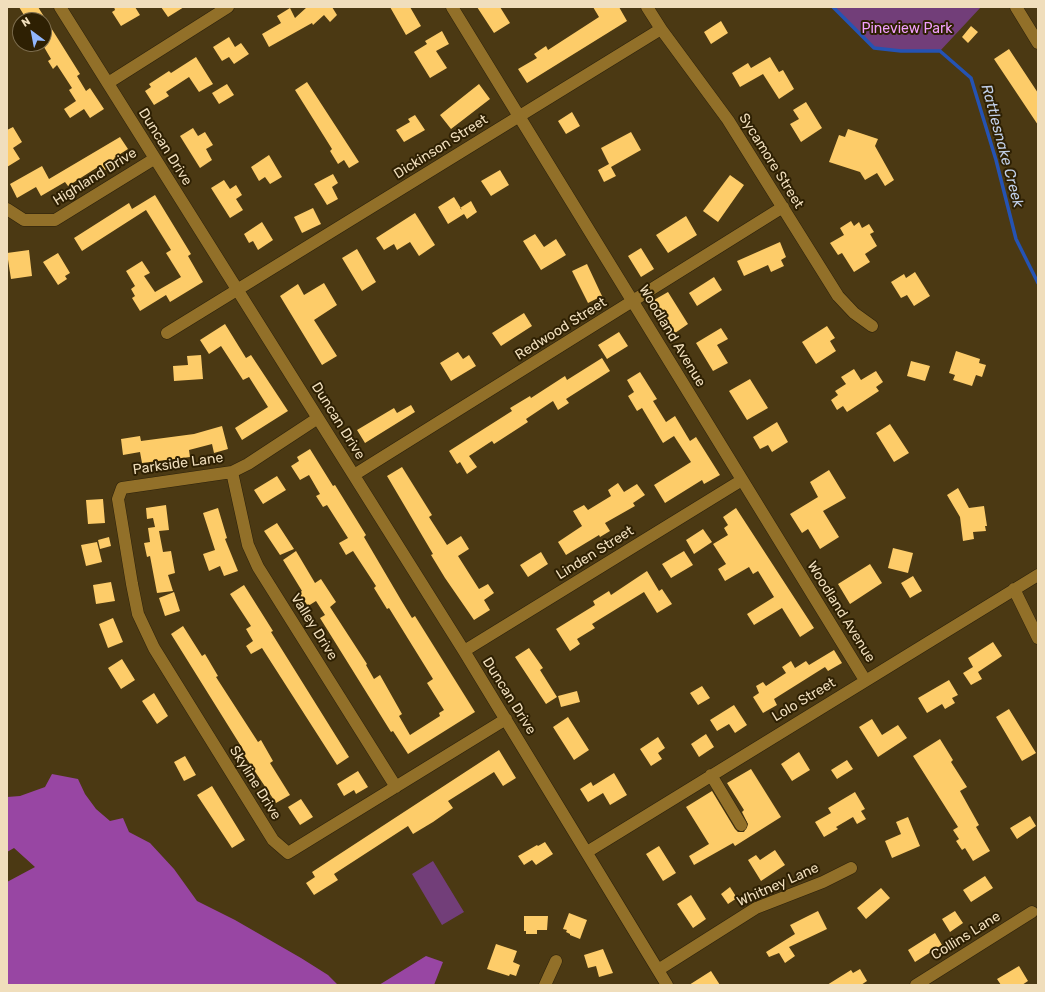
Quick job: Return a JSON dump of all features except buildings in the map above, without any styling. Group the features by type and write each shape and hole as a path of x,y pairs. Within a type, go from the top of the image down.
{"street":[{"name":"Duncan Drive","path":"60,7 236,290 464,651 668,985"},
{"name":"Woodland Avenue","path":"452,7 865,680"},
{"name":"Sycamore Street","path":"647,7 661,29 728,120 838,296 854,312 872,326"},
{"path":"1016,7 1038,43"},
{"path":"108,83 228,8"},
{"name":"Dickinson Street","path":"167,334 661,29"},
{"name":"Highland Drive","path":"7,209 24,220 55,220 154,159"},
{"name":"Redwood Street","path":"354,475 634,302 783,207"},
{"name":"Parkside Lane","path":"122,488 232,472 248,464 318,418"},
{"name":"Valley Drive","path":"232,472 248,545 258,567 396,787"},
{"name":"Linden Street","path":"464,651 742,480"},
{"name":"Skyline Drive","path":"122,488 118,499 138,614 154,648 273,840 288,853 506,719"},
{"name":"Lolo Street","path":"587,852 1038,574"},
{"path":"1014,589 1038,638"},
{"path":"711,775 741,825"},
{"name":"Whitney Lane","path":"658,970 756,908 823,882 851,868"},
{"name":"Collins Lane","path":"916,985 1032,912"},
{"path":"545,985 556,961"}],"green space":[{"name":"Pineview Park","path":"833,7 981,7 940,51 901,51 874,48"},
{"path":"433,861 464,912 442,925 412,874"}],"shaded area":[{"path":"52,774 78,779 85,794 96,809 110,821 123,818 129,832 150,843 174,869 197,901 235,920 301,958 328,975 338,985 7,985 7,882 35,867 14,848 7,852 7,797 20,796 45,787"},
{"path":"426,956 443,962 434,985 379,985"}],"waterway":[{"name":"Rattlesnake Creek","path":"833,7 874,48 901,51 940,51 971,78 996,160 1016,239 1038,283"}]}
